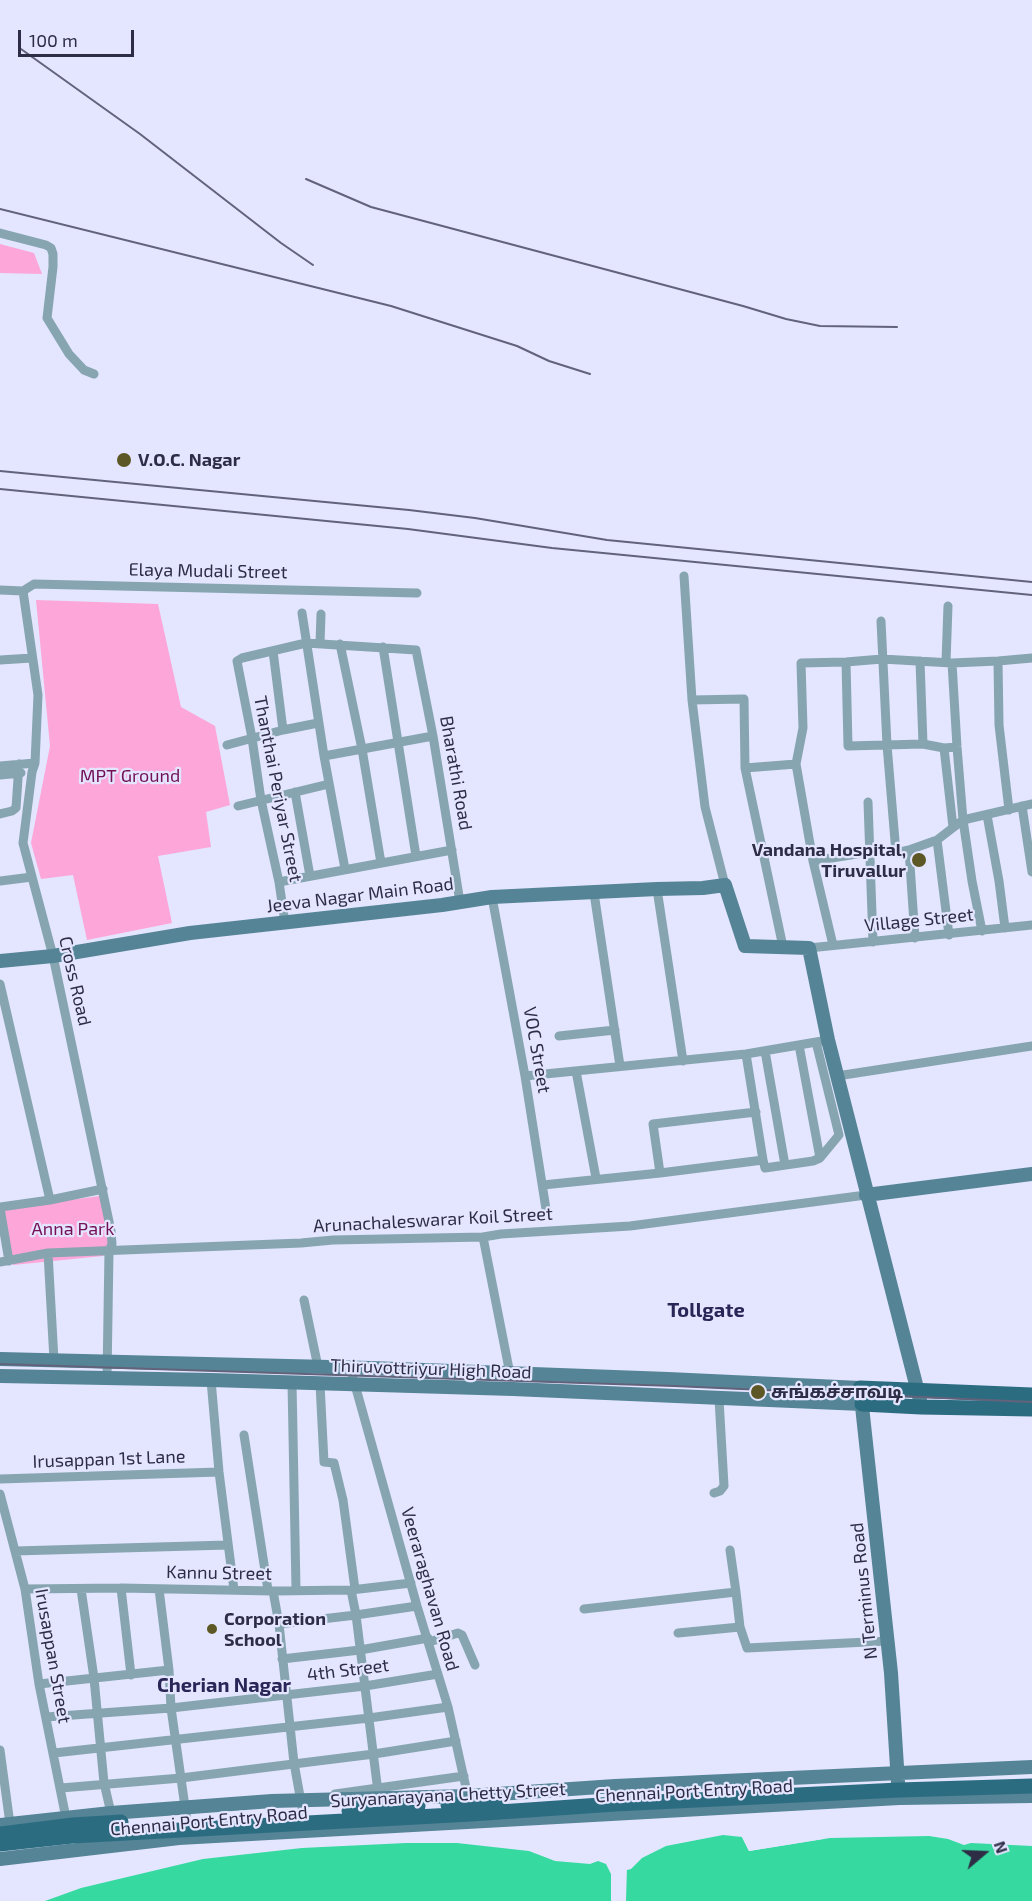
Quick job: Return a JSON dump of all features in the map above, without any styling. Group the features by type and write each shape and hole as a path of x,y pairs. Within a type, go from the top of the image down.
{"main road":[{"path":"860,1388 1032,1395"},
{"path":"862,1404 1032,1409"},
{"path":"898,1786 1032,1777"},
{"path":"898,1786 1032,1786"},
{"name":"Suryanarayana Chetty Street","path":"0,1844 301,1804 898,1786"},
{"name":"Suryanarayana Chetty Street","path":"3,1827 67,1821 187,1818 898,1786"}],"street":[{"path":"0,233 51,248 53,267 47,318 69,354 84,370 94,374"},
{"path":"684,576 692,700 705,807 725,885 745,945 809,948 822,1041 839,1135 820,1158 765,1168 746,1054"},
{"name":"Elaya Mudali Street","path":"0,590 23,591 34,584 417,593"},
{"name":"Cross Road","path":"23,591 38,695 34,768 23,843 53,956 103,1189 112,1244 109,1251 107,1378"},
{"path":"948,606 949,662 963,820 982,931"},
{"path":"302,613 318,723 345,870"},
{"path":"320,644 321,614"},
{"path":"881,621 887,745 896,853"},
{"path":"283,730 273,651 306,643 382,647 416,856"},
{"path":"340,644 362,749 381,863"},
{"name":"Bharathi Road","path":"382,647 416,650 433,736 460,902"},
{"name":"Thanthai Periyar Street","path":"273,651 237,661 285,922"},
{"path":"0,660 32,658"},
{"path":"833,945 813,861 796,764 803,728 801,663 882,658 949,662 1032,658"},
{"path":"920,660 923,744"},
{"path":"998,661 999,724 1009,810"},
{"path":"846,662 848,746 923,744 944,748 957,747"},
{"path":"692,700 744,699 745,768 783,947"},
{"path":"227,745 318,723"},
{"path":"324,756 433,736"},
{"path":"944,748 953,827"},
{"path":"745,768 796,764"},
{"path":"0,766 19,769 34,768"},
{"path":"0,775 19,769"},
{"path":"0,814 16,808 19,769"},
{"path":"238,806 329,784"},
{"path":"295,792 310,876"},
{"path":"868,802 873,942"},
{"path":"813,861 869,852 896,853 909,850 937,840 963,820 1032,804"},
{"path":"1022,807 1032,872"},
{"path":"987,815 1005,928"},
{"path":"937,840 949,935"},
{"path":"279,882 452,850"},
{"path":"909,850 915,938"},
{"path":"0,881 32,877"},
{"name":"Jeeva Nagar Main Road","path":"0,962 53,956 190,933 492,897 703,888 725,885"},
{"path":"657,889 683,1061"},
{"path":"594,892 620,1066"},
{"name":"VOC Street","path":"492,897 525,1077 546,1209"},
{"name":"Village Street","path":"809,948 1032,925"},
{"path":"0,984 50,1200"},
{"path":"559,1036 615,1030"},
{"path":"525,1077 746,1054 822,1041"},
{"path":"822,1041 837,1076 921,1407"},
{"path":"799,1045 820,1158"},
{"path":"837,1076 1032,1046"},
{"path":"765,1051 785,1165"},
{"path":"576,1071 596,1178"},
{"path":"660,1173 652,1124 756,1112"},
{"path":"543,1185 763,1160"},
{"path":"866,1195 1032,1173"},
{"path":"4,1262 0,1207 103,1189"},
{"name":"Arunachaleswarar Koil Street","path":"4,1262 48,1253 333,1240 483,1237 630,1226 866,1195"},
{"path":"483,1237 510,1374"},
{"path":"111,1238 124,1250"},
{"path":"48,1253 54,1360"},
{"path":"304,1300 318,1367"},
{"name":"Thiruvottriyur High Road","path":"0,1359 350,1367 668,1378 860,1388"},
{"name":"Veeraraghavan Road","path":"350,1367 417,1606 448,1707 469,1800"},
{"name":"Thiruvottriyur High Road","path":"0,1376 513,1389 862,1404"},
{"path":"211,1380 219,1472 234,1590"},
{"path":"292,1383 296,1589"},
{"path":"320,1384 324,1462 334,1463 343,1500 378,1794"},
{"name":"N Terminus Road","path":"860,1388 891,1673 898,1786"},
{"path":"714,1493 720,1491 724,1486 719,1398"},
{"path":"244,1436 279,1624 285,1695 301,1804 378,1794 464,1776"},
{"name":"Irusappan 1st Lane","path":"0,1479 219,1472"},
{"name":"Irusappan Street","path":"0,1494 25,1590 39,1684 67,1821"},
{"path":"15,1551 228,1545"},
{"path":"730,1550 740,1627 747,1648 887,1641"},
{"name":"Kannu Street","path":"25,1590 121,1588 353,1590 411,1583"},
{"path":"81,1588 94,1678 104,1783 111,1813"},
{"path":"121,1588 131,1675"},
{"path":"67,1821 111,1813 187,1818 171,1708 169,1670 159,1589"},
{"path":"584,1609 735,1592"},
{"path":"279,1624 417,1606"},
{"path":"678,1634 740,1627"},
{"path":"282,1659 429,1640 458,1633 462,1635 476,1665"},
{"path":"39,1684 169,1670"},
{"name":"4th Street","path":"46,1717 171,1708 365,1686 438,1674"},
{"path":"54,1753 448,1707"},
{"path":"61,1788 181,1778 374,1754 456,1741"},
{"path":"0,1750 3,1827"},
{"path":"898,1786 1032,1767"},
{"name":"Chennai Port Entry Road","path":"0,1860 179,1838 898,1786 1032,1796"},
{"path":"378,1794 469,1800"}],"green space":[{"path":"0,244 34,253 42,274 0,273"},
{"name":"MPT Ground","path":"36,600 158,604 181,707 215,726 230,805 206,812 211,847 158,856 172,923 87,940 73,875 41,879 31,843 50,746"},
{"name":"Anna Park","path":"100,1196 110,1241 103,1256 13,1265 3,1209"}],"shaded area":[{"path":"723,1835 742,1837 749,1851 830,1838 929,1836 948,1839 964,1845 971,1843 1032,1846 1032,1901 45,1901 81,1888 203,1859 302,1848 406,1843 457,1843 529,1851 555,1861 590,1864 598,1861 606,1864 611,1874 631,1869 642,1858 666,1846"}],"pier":[{"path":"743,1834 751,1847 823,1836 823,1839 749,1851 742,1837"},
{"path":"611,1867 613,1870 627,1867 626,1901 611,1901"}],"railway":[{"path":"21,49 140,134 313,265"},
{"path":"306,179 371,207 786,319 820,326 897,327"},
{"path":"0,209 391,306 517,346 549,361 590,374"},
{"path":"0,471 409,510 475,518 607,540 1032,582"},
{"path":"0,489 408,529 552,548 1032,595"},
{"path":"0,1364 674,1386 1032,1402"}],"place":[{"name":"V.O.C. Nagar","path":"124,460"},
{"name":"Vandana Hospital, Tiruvallur","path":"919,860"},
{"name":"சுங்கச்சாவடி","path":"758,1392"},
{"name":"Corporation School","path":"212,1629"}],"district":[{"name":"Tollgate","path":"706,1310"},
{"name":"Cherian Nagar","path":"224,1685"}]}
